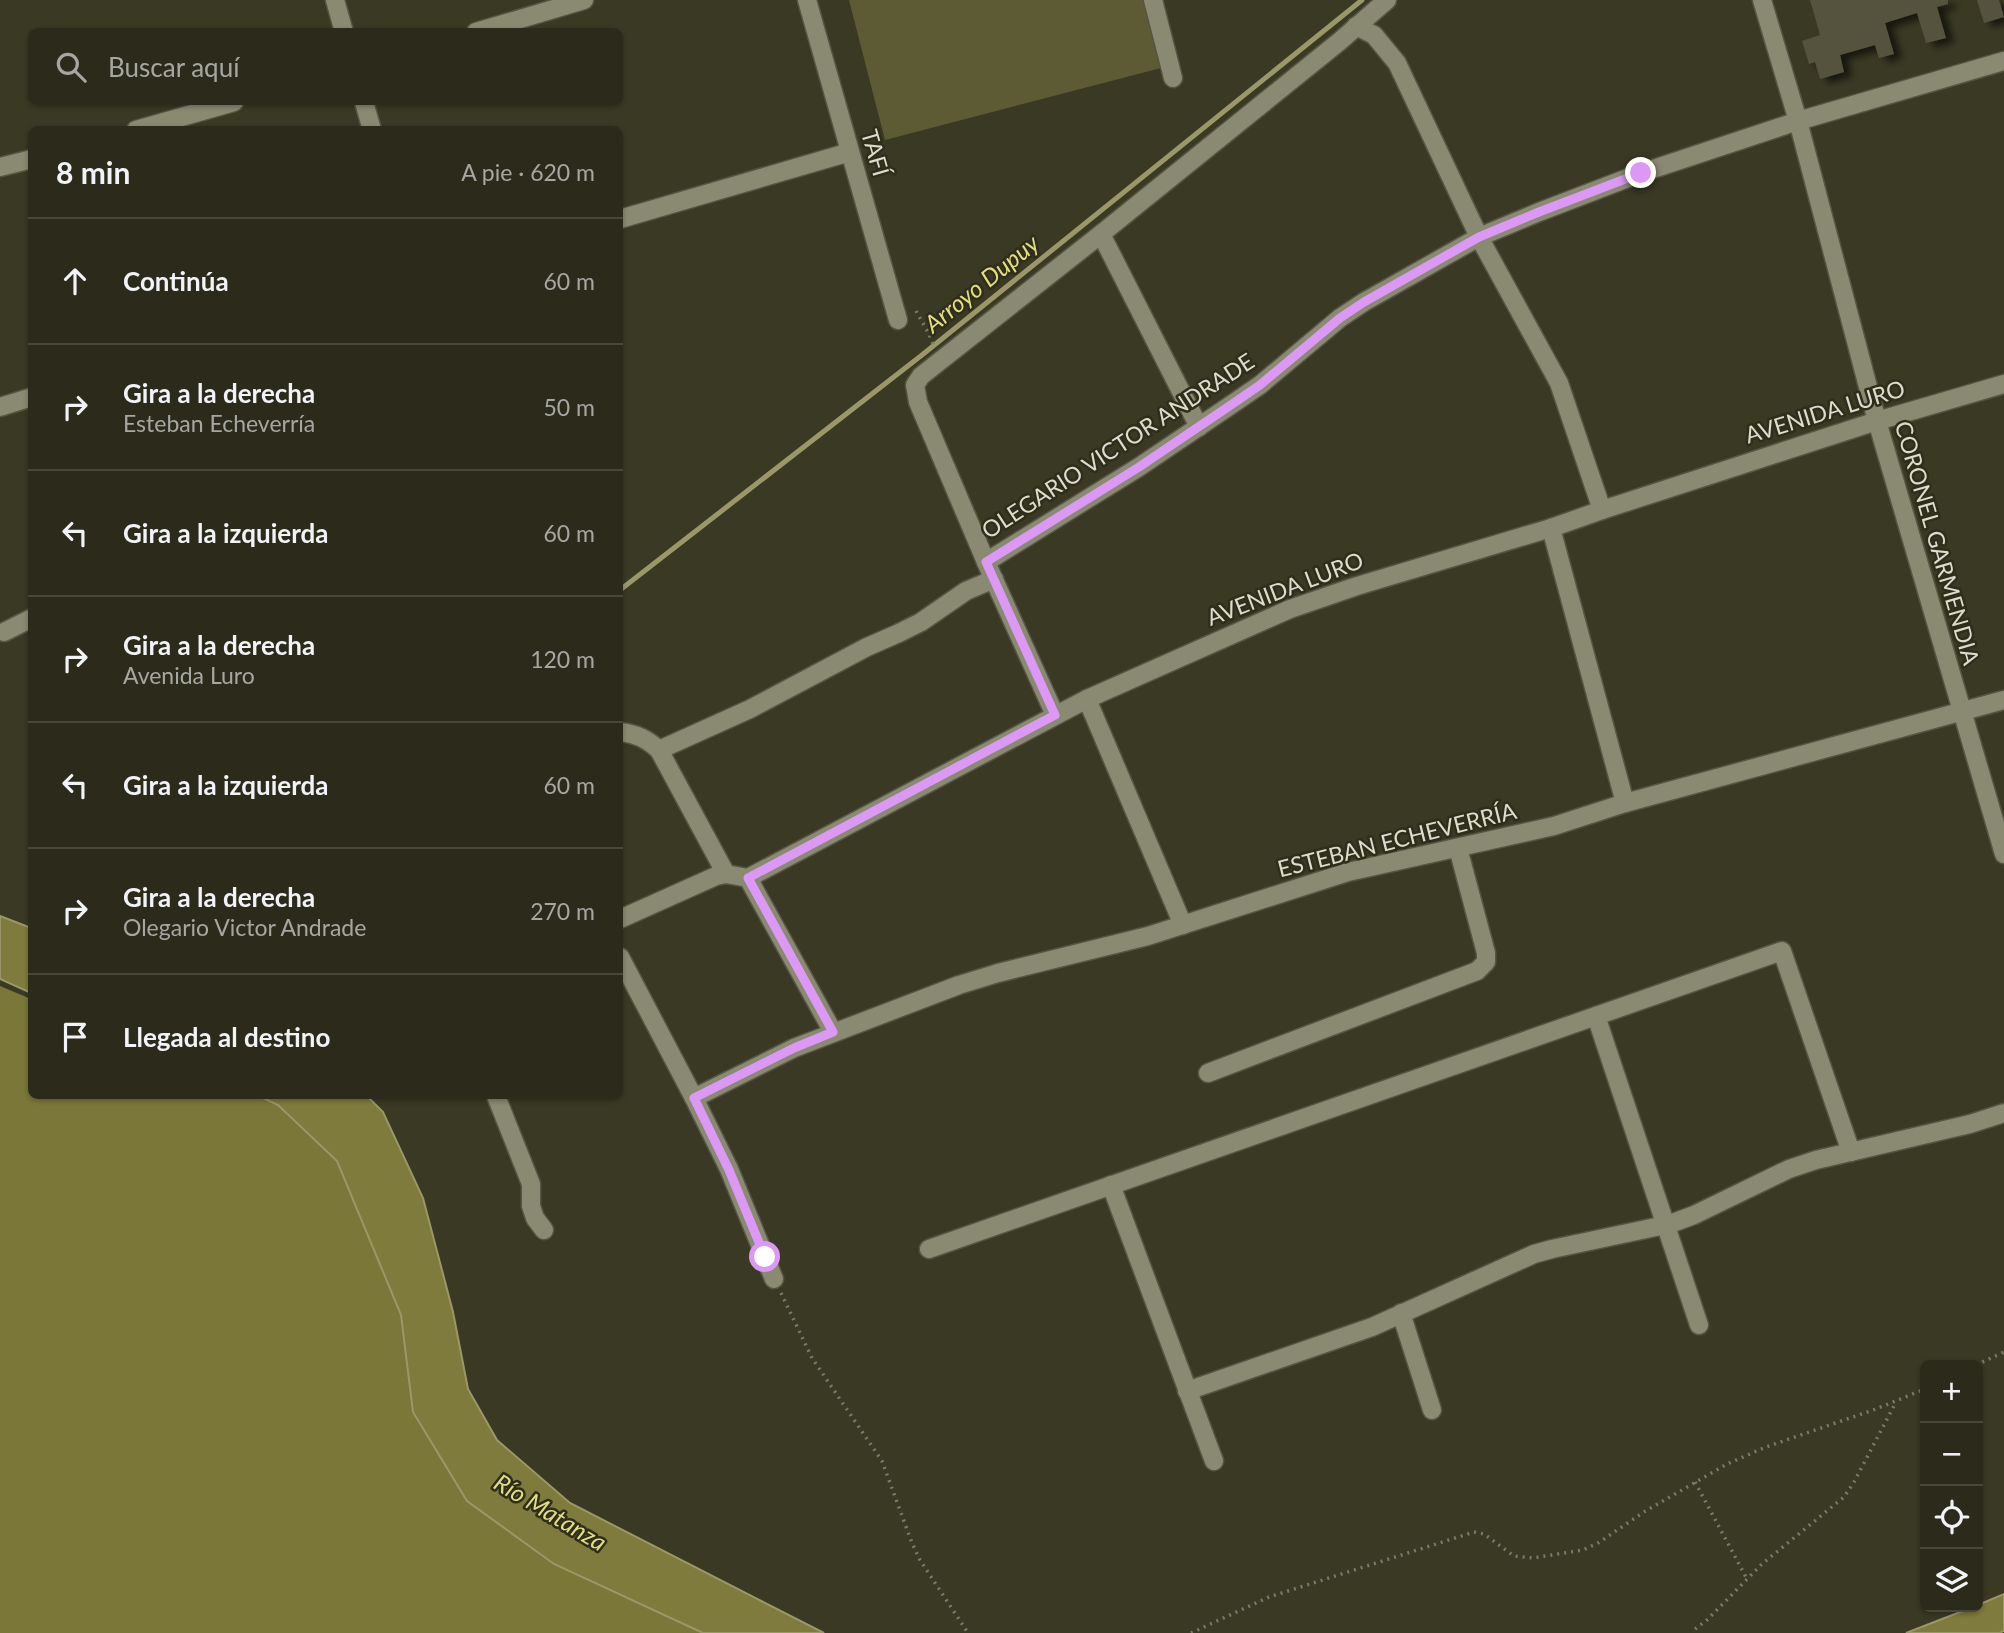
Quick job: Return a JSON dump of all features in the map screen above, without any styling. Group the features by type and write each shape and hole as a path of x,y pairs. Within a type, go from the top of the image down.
{"street":[{"path":"335,0 343,28"},
{"path":"490,28 584,0"},
{"name":"TAFÍ","path":"807,0 898,320"},
{"path":"1153,0 1173,78"},
{"path":"1055,715 918,402 915,385 921,376 1101,234 1387,0"},
{"name":"CORONEL GARMENDIA","path":"1762,0 1798,121 1877,421 2004,854"},
{"path":"1356,26 1374,35 1397,63 1479,237 1559,383 1602,509"},
{"name":"OLEGARIO VICTOR ANDRADE","path":"986,562 1199,427 1260,385 1340,318 1364,302 1479,237 1641,173 1798,121 2004,61"},
{"path":"150,126 224,105"},
{"path":"365,105 371,126"},
{"path":"623,218 849,152"},
{"path":"0,167 28,160"},
{"path":"1101,234 1199,427"},
{"name":"AVENIDA LURO","path":"748,878 1087,699 1290,609 1324,596 1551,528 1602,509 1877,421 2004,384"},
{"path":"0,407 28,398"},
{"path":"1551,528 1625,803"},
{"name":"OLEGARIO VICTOR ANDRADE","path":"659,750 750,709 867,647 921,622 966,592 994,579"},
{"path":"4,632 28,620"},
{"path":"1087,699 1183,925"},
{"name":"ESTEBAN ECHEVERRÍA","path":"694,1098 794,1048 959,985 1038,962 1148,936 1348,872 1554,826 1625,803 2004,700"},
{"path":"623,732 633,733 648,740 659,750 726,874"},
{"path":"1208,1073 1476,971 1486,962 1486,953 1458,848"},
{"path":"623,918 716,876 726,874 748,878 833,1032"},
{"path":"929,1249 1782,951 1851,1152"},
{"path":"623,963 729,1170 774,1279"},
{"path":"1596,1016 1699,1325"},
{"path":"497,1099 531,1184 531,1206 535,1218 544,1230"},
{"path":"1187,1391 1372,1327 1534,1254 1665,1225 1694,1215 1789,1169 2004,1113"},
{"path":"1111,1185 1213,1461"},
{"path":"1401,1313 1432,1410"}],"path":[{"path":"774,1279 812,1358 882,1461 920,1560 968,1633"},
{"path":"1983,1362 2004,1352"},
{"path":"1191,1633 1269,1597 1474,1532 1484,1534 1514,1556 1533,1558 1583,1550 1727,1464 1766,1447 1920,1391"},
{"path":"1695,1629 1747,1579 1844,1497 1896,1402"},
{"path":"1695,1482 1747,1579"}],"shaded area":[{"path":"849,0 1144,0 1161,68 885,140"},
{"path":"0,986 28,998 28,1099 264,1099 278,1105 337,1161 401,1315 413,1412 554,1564 703,1633 0,1633"}],"water":[{"path":"0,916 28,927 28,992 0,979"},
{"name":"Río Matanza","path":"265,1099 370,1099 383,1112 423,1198 453,1312 468,1389 497,1440 570,1503 824,1633 703,1633 554,1564 467,1501 413,1412 401,1315 337,1161 278,1105"},
{"path":"2004,1594 2004,1631 1906,1633 1960,1612 1983,1612 1983,1603"}],"building":[{"path":"1810,0 1948,0 1948,4 1937,7 1946,38 1926,43 1917,13 1885,23 1894,54 1879,58 1875,45 1840,55 1844,72 1820,79 1815,62 1809,64 1802,41 1820,35"},
{"path":"1977,0 1999,0 2004,17 1984,23"}],"waterway":[{"name":"Arroyo Dupuy","path":"623,588 922,355 1362,0"}],"route":[{"path":"765,1257 729,1170 694,1098 794,1048 833,1032 748,878 1055,715 986,562 1139,467 1260,385 1340,318 1364,302 1479,237 1641,173"}]}
